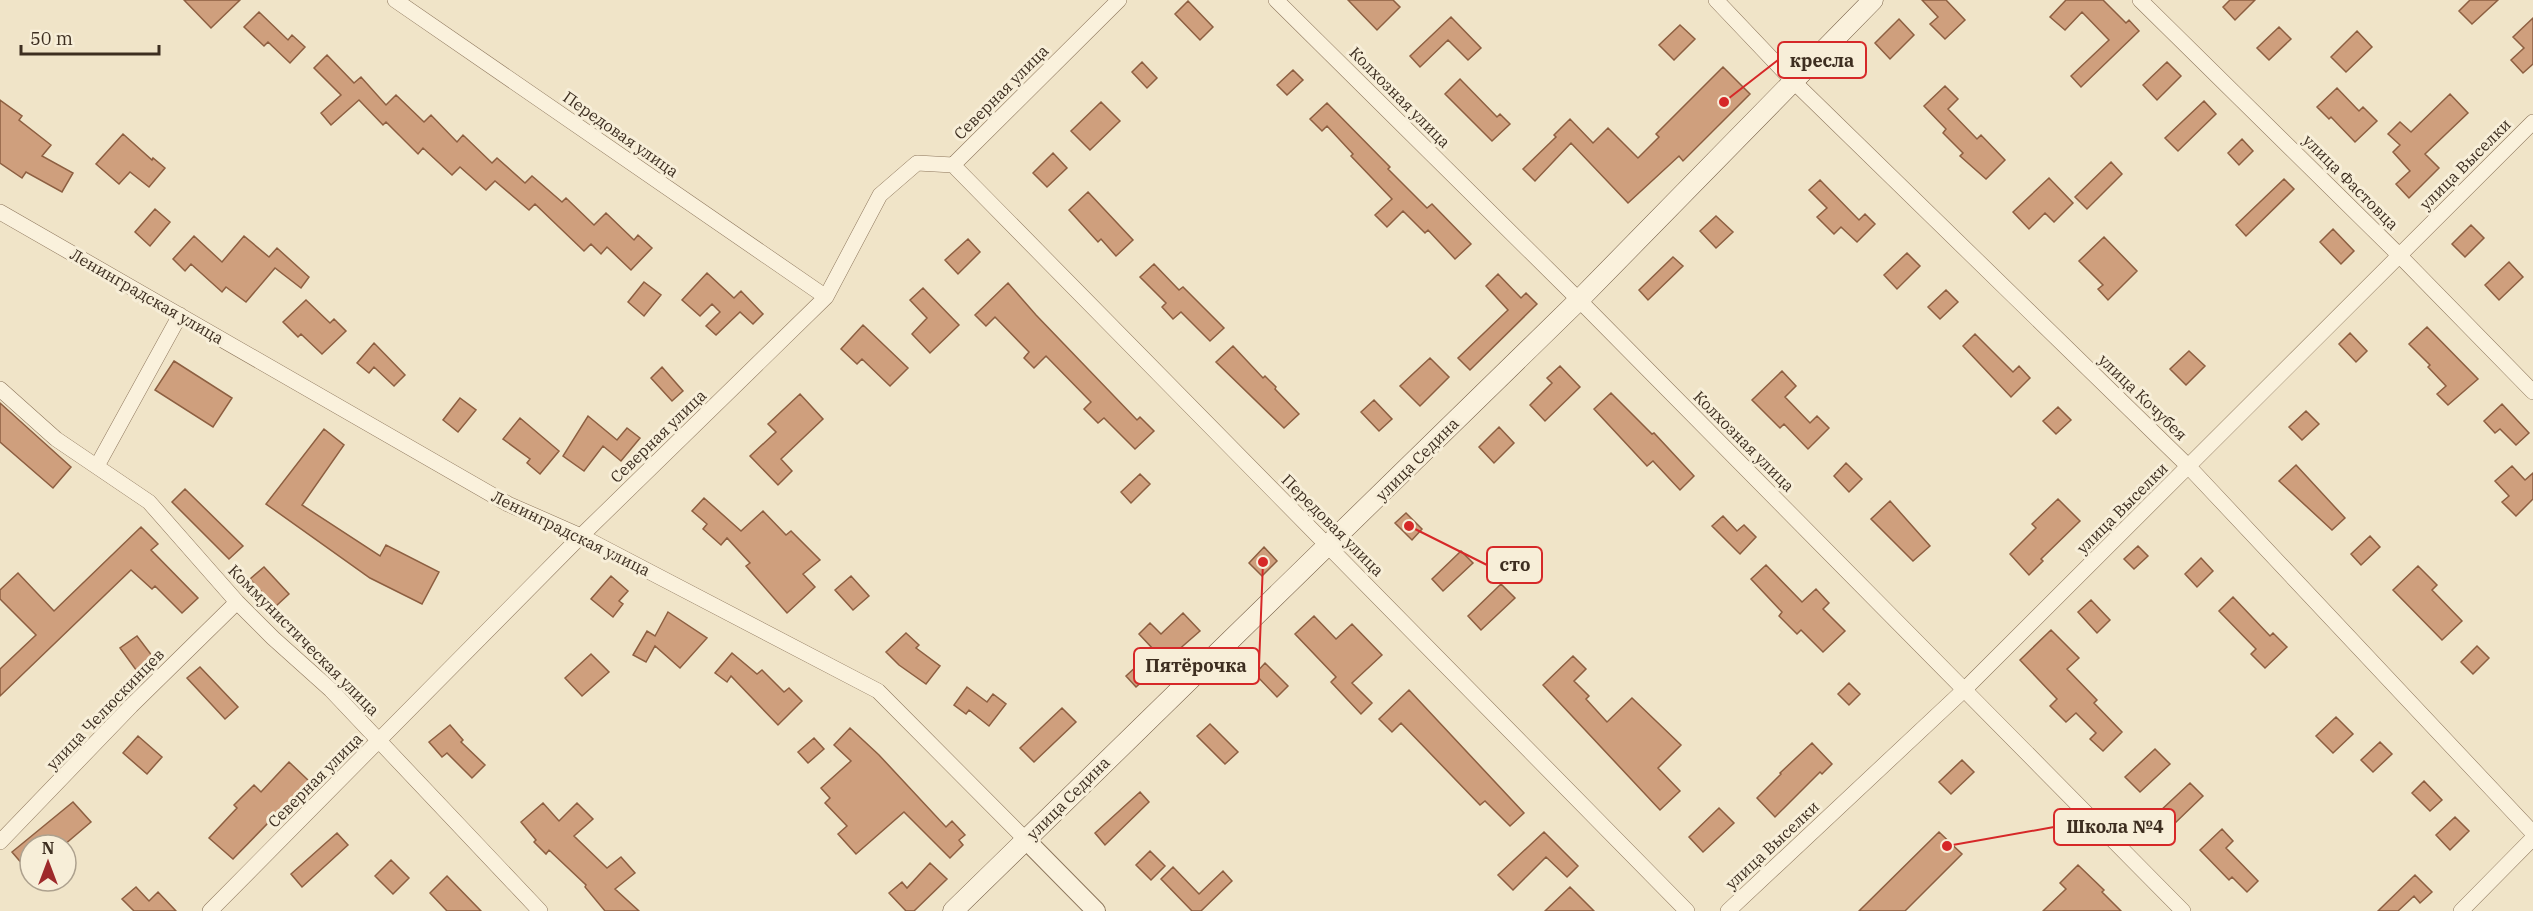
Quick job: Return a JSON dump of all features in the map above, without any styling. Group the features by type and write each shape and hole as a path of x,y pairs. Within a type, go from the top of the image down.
{"main road":[{"name":"улица Седина","path":"953,911 1579,300 1874,0"}],"street":[{"name":"Передовая улица","path":"395,0 826,297"},
{"name":"Северная улица","path":"210,911 581,536 826,297 880,195 917,163 953,165 1119,0"},
{"name":"Колхозная улица","path":"1276,0 1579,300 2183,911"},
{"name":"улица Кочубея","path":"1716,0 1793,81 2189,466 2533,833"},
{"name":"улица Фастовца","path":"2140,0 2399,255 2533,392"},
{"name":"улица Выселки","path":"1728,911 1965,689 2533,122"},
{"name":"Передовая улица","path":"953,165 1687,911"},
{"name":"Ленинградская улица","path":"0,212 507,504 581,536 878,691 1096,911"},
{"path":"97,466 180,315"},
{"name":"Коммунистическая улица","path":"0,389 56,439 149,502 237,602 331,690 540,911"},
{"name":"улица Челюскинцев","path":"0,842 131,706 237,602"},
{"path":"2461,911 2533,838"}],"building":[{"path":"184,0 240,0 211,28"},
{"path":"1348,0 1393,0 1400,7 1377,30"},
{"path":"1922,0 1946,0 1965,20 1945,39 1930,24 1938,17"},
{"path":"2066,0 2103,0 2126,23 2129,20 2139,31 2081,87 2071,76 2109,40 2082,12 2065,30 2050,17"},
{"path":"2230,0 2255,0 2235,20 2223,7"},
{"path":"2470,0 2498,0 2472,24 2459,11"},
{"path":"1188,1 1213,27 1200,40 1175,14"},
{"path":"259,12 288,40 292,35 305,47 290,63 268,42 264,46 244,27"},
{"path":"1451,17 1481,48 1468,60 1448,40 1420,67 1410,56"},
{"path":"2533,18 2533,64 2523,73 2511,60 2524,48 2513,37"},
{"path":"1899,19 1914,35 1890,59 1875,43"},
{"path":"1680,25 1695,39 1674,60 1659,45"},
{"path":"2279,27 2291,39 2269,60 2257,48"},
{"path":"2357,31 2372,47 2346,72 2331,57"},
{"path":"327,55 354,83 361,77 386,105 396,95 424,122 431,115 457,142 463,135 492,163 497,158 525,183 532,176 562,202 566,198 594,225 606,213 634,240 638,235 652,248 631,270 607,247 601,254 591,244 584,251 535,204 529,210 495,181 486,190 460,167 452,175 423,148 418,154 386,122 383,125 359,100 331,125 321,113 341,95 314,68"},
{"path":"1142,62 1157,78 1147,88 1132,72"},
{"path":"2167,62 2181,76 2157,100 2143,85"},
{"path":"1723,67 1750,94 1683,161 1679,156 1628,203 1571,143 1535,181 1523,169 1556,137 1554,135 1570,119 1593,143 1608,128 1638,158 1659,137 1656,134"},
{"path":"1293,70 1303,80 1287,95 1277,85"},
{"path":"1460,79 1497,117 1500,114 1510,124 1492,141 1445,94"},
{"path":"1945,86 1958,99 1948,109 1977,139 1981,135 2005,160 1986,179 1960,156 1963,153 1943,133 1946,129 1924,106"},
{"path":"2337,88 2359,111 2363,107 2377,121 2355,142 2331,117 2329,119 2317,107"},
{"path":"2450,94 2468,113 2425,154 2439,168 2409,198 2396,184 2410,171 2393,152 2400,145 2388,134 2400,122 2411,132"},
{"path":"0,100 22,116 19,120 51,145 42,156 73,173 62,192 26,172 22,178 0,163"},
{"path":"2204,101 2216,114 2178,151 2165,138"},
{"path":"1101,102 1120,121 1090,150 1071,131"},
{"path":"1327,103 1427,208 1432,204 1471,244 1455,259 1428,230 1425,233 1403,211 1387,227 1375,215 1392,199 1351,156 1353,154 1327,126 1322,131 1310,119"},
{"path":"123,134 152,160 153,158 165,168 149,187 130,172 119,184 96,164"},
{"path":"2242,139 2253,151 2239,165 2228,153"},
{"path":"1053,153 1067,168 1047,187 1033,173"},
{"path":"2111,162 2122,174 2087,209 2075,197"},
{"path":"2049,178 2073,203 2054,222 2045,213 2029,229 2013,212"},
{"path":"2284,179 2294,189 2246,236 2236,225"},
{"path":"1820,180 1859,220 1865,214 1875,224 1857,242 1841,227 1834,234 1817,217 1827,208 1809,190"},
{"path":"1088,192 1133,240 1116,256 1101,239 1098,242 1069,210"},
{"path":"155,209 170,222 150,246 135,232"},
{"path":"1716,216 1733,232 1716,248 1700,231"},
{"path":"2471,225 2484,238 2465,257 2452,244"},
{"path":"2333,229 2354,251 2341,264 2320,242"},
{"path":"194,236 222,262 244,236 269,257 277,248 309,277 301,288 275,268 246,302 226,287 222,292 191,264 185,271 173,259"},
{"path":"2104,237 2137,271 2108,300 2098,289 2103,285 2079,261"},
{"path":"968,239 980,252 958,274 945,260"},
{"path":"1907,253 1920,266 1897,289 1884,275"},
{"path":"1673,257 1683,266 1648,300 1639,290"},
{"path":"2509,262 2523,277 2499,300 2485,285"},
{"path":"1154,264 1179,290 1183,287 1224,328 1210,341 1181,312 1173,319 1162,307 1166,303 1140,277"},
{"path":"707,273 734,298 741,291 763,314 753,324 740,312 716,335 706,326 720,312 712,304 700,316 682,300"},
{"path":"1498,274 1521,298 1526,293 1537,304 1470,370 1458,358 1508,310 1486,286"},
{"path":"644,282 661,295 644,316 628,302"},
{"path":"1008,283 1137,420 1140,417 1154,431 1135,449 1104,418 1098,423 1084,409 1091,402 1046,356 1034,368 1024,358 1029,352 995,317 986,326 975,315"},
{"path":"923,288 959,325 930,353 912,334 927,318 910,300"},
{"path":"1946,290 1958,302 1940,319 1928,307"},
{"path":"306,300 330,323 334,319 346,331 322,354 301,334 298,337 283,322"},
{"path":"863,325 908,368 890,386 862,359 857,364 841,349"},
{"path":"2427,327 2478,379 2448,405 2437,394 2446,386 2428,367 2430,365 2409,344"},
{"path":"2350,333 2367,351 2356,362 2339,344"},
{"path":"1975,334 2013,372 2019,366 2030,378 2011,397 1963,346"},
{"path":"374,343 405,375 394,386 374,367 369,373 357,363"},
{"path":"1233,346 1263,378 1265,376 1276,387 1275,389 1299,414 1284,428 1216,362"},
{"path":"2189,351 2205,366 2186,385 2170,369"},
{"path":"1430,358 1449,377 1420,406 1400,386"},
{"path":"174,361 232,398 213,427 155,390"},
{"path":"1560,366 1580,387 1545,421 1530,405 1552,383 1547,378"},
{"path":"662,367 683,391 672,401 651,378"},
{"path":"1782,371 1796,386 1785,397 1810,423 1817,416 1829,428 1808,449 1784,424 1780,428 1752,400"},
{"path":"1611,393 1652,434 1654,433 1694,476 1680,490 1653,461 1647,466 1594,409"},
{"path":"800,394 823,419 781,459 792,471 778,485 750,456 776,432 768,424"},
{"path":"460,398 476,410 458,432 443,420"},
{"path":"1374,400 1392,419 1379,431 1361,412"},
{"path":"0,403 71,467 53,488 0,442"},
{"path":"2502,404 2529,433 2516,445 2500,429 2495,433 2484,421"},
{"path":"2058,407 2071,420 2056,434 2043,421"},
{"path":"2306,411 2319,424 2302,440 2289,427"},
{"path":"588,416 617,440 627,428 640,438 621,461 603,446 584,471 563,456"},
{"path":"520,418 559,451 540,474 527,463 530,459 503,439"},
{"path":"1499,427 1514,443 1494,463 1479,447"},
{"path":"324,429 344,445 302,505 380,556 386,545 439,572 422,604 370,578 266,504"},
{"path":"1846,463 1862,479 1849,492 1834,476"},
{"path":"2296,465 2345,518 2332,530 2279,481"},
{"path":"2512,466 2525,480 2533,473 2533,499 2516,516 2502,502 2509,496 2495,481"},
{"path":"1140,474 1150,484 1131,503 1121,492"},
{"path":"185,489 243,546 229,559 172,502"},
{"path":"704,498 741,531 763,511 786,535 791,531 820,560 803,574 815,587 787,613 746,566 750,563 727,538 721,545 703,529 707,524 692,511"},
{"path":"2058,499 2080,521 2041,559 2043,561 2029,575 2010,554 2036,528 2032,524"},
{"path":"1890,501 1930,546 1913,561 1871,519"},
{"path":"1406,513 1422,529 1412,540 1395,523"},
{"path":"1723,516 1737,531 1744,525 1756,537 1740,554 1712,526"},
{"path":"141,527 158,544 151,550 198,598 182,613 155,586 152,589 131,570 0,696 0,669 36,635 0,599 0,590 18,573 54,611"},
{"path":"2370,536 2380,547 2361,565 2351,554"},
{"path":"2138,546 2148,556 2134,569 2124,559"},
{"path":"1264,547 1277,561 1262,576 1249,563"},
{"path":"1461,551 1473,563 1443,591 1432,579"},
{"path":"2201,558 2213,571 2197,587 2185,574"},
{"path":"1766,565 1802,602 1816,589 1829,603 1823,609 1845,631 1823,652 1801,630 1797,634 1779,616 1782,612 1751,579"},
{"path":"2418,566 2437,585 2432,590 2462,621 2442,640 2393,590"},
{"path":"264,567 289,594 275,607 250,579"},
{"path":"611,576 628,591 619,601 623,604 613,617 591,599"},
{"path":"851,576 869,596 853,610 835,590"},
{"path":"1501,584 1515,598 1481,630 1468,616"},
{"path":"2233,597 2270,636 2273,633 2287,647 2265,668 2251,654 2256,649 2219,611"},
{"path":"2091,600 2110,620 2097,633 2078,612"},
{"path":"668,612 707,638 680,668 655,646 646,662 633,655 647,631 655,636"},
{"path":"1183,613 1200,631 1136,687 1126,676 1154,650 1139,634 1150,623 1161,634"},
{"path":"1314,616 1336,639 1352,624 1382,655 1352,683 1372,703 1361,714 1331,682 1336,677 1295,634"},
{"path":"2051,630 2079,658 2067,669 2097,700 2094,703 2122,732 2103,751 2090,739 2096,733 2076,713 2066,722 2050,706 2057,699 2020,660"},
{"path":"906,633 919,645 916,648 940,666 926,684 899,665 886,652"},
{"path":"137,636 156,661 139,674 120,648"},
{"path":"2477,646 2489,658 2473,674 2461,662"},
{"path":"732,653 757,674 762,670 784,692 789,688 802,701 778,725 731,676 727,682 715,673"},
{"path":"591,654 609,672 582,696 565,678"},
{"path":"1573,656 1586,669 1574,681 1589,696 1586,699 1607,722 1632,698 1681,745 1658,768 1680,791 1660,810 1543,685"},
{"path":"1265,663 1288,686 1277,697 1255,674"},
{"path":"200,667 238,707 225,719 187,678"},
{"path":"1849,683 1860,694 1849,705 1838,694"},
{"path":"967,687 987,702 993,694 1006,704 989,726 969,710 966,714 954,705"},
{"path":"1409,690 1524,813 1510,826 1485,801 1480,805 1401,723 1392,732 1379,719"},
{"path":"1062,708 1076,722 1034,762 1020,748"},
{"path":"2336,717 2353,734 2333,753 2316,736"},
{"path":"1210,724 1238,752 1225,764 1197,736"},
{"path":"450,725 463,740 461,742 485,765 472,778 447,753 442,757 429,742"},
{"path":"850,728 879,755 946,827 952,821 965,835 959,840 963,845 950,858 904,812 856,854 838,834 847,826 825,803 830,798 821,788 851,761 834,745"},
{"path":"138,736 162,757 147,774 123,753"},
{"path":"814,738 824,749 808,763 798,752"},
{"path":"2380,742 2392,754 2373,772 2361,760"},
{"path":"1812,743 1832,764 1822,774 1820,772 1775,817 1757,798"},
{"path":"2155,749 2170,764 2140,792 2125,777"},
{"path":"1962,760 1974,772 1951,794 1939,782"},
{"path":"289,762 309,781 233,859 209,838 237,808 234,805 254,785 261,792"},
{"path":"2424,781 2442,800 2430,811 2412,793"},
{"path":"2190,783 2203,796 2172,826 2159,812"},
{"path":"1140,792 1149,802 1105,845 1095,833"},
{"path":"73,802 91,822 78,833 35,833"},
{"path":"543,803 559,821 577,803 593,819 574,836 607,868 621,857 635,873 615,889 639,911 605,911 585,887 586,885 549,850 546,854 534,842 536,840 521,822"},
{"path":"1719,808 1734,823 1703,852 1689,837"},
{"path":"2455,817 2469,831 2450,850 2436,835"},
{"path":"2222,829 2233,841 2226,848 2258,881 2247,892 2232,877 2229,880 2200,850"},
{"path":"1544,832 1578,866 1567,877 1546,857 1513,890 1498,875"},
{"path":"1939,832 1962,854 1905,911 1859,911"},
{"path":"337,833 348,845 302,887 291,874"},
{"path":"18,847 18,859 12,852"},
{"path":"1150,851 1165,866 1151,880 1136,865"},
{"path":"391,860 409,878 393,894 375,876"},
{"path":"930,863 947,879 914,911 906,911 889,893 902,882 907,888"},
{"path":"2078,865 2104,890 2102,892 2121,911 2043,911 2066,889 2060,883"},
{"path":"1173,867 1199,894 1223,871 1232,881 1201,911 1192,911 1161,879"},
{"path":"2415,875 2432,892 2420,903 2414,896 2398,911 2378,911"},
{"path":"447,876 481,911 447,911 430,893"},
{"path":"136,887 149,901 158,892 176,911 134,911 122,899"},
{"path":"1570,887 1594,911 1545,911"}],"place":[{"name":"кресла","path":"1724,102"},
{"name":"сто","path":"1409,526"},
{"name":"Пятёрочка","path":"1263,562"},
{"name":"Школа №4","path":"1947,846"}]}
